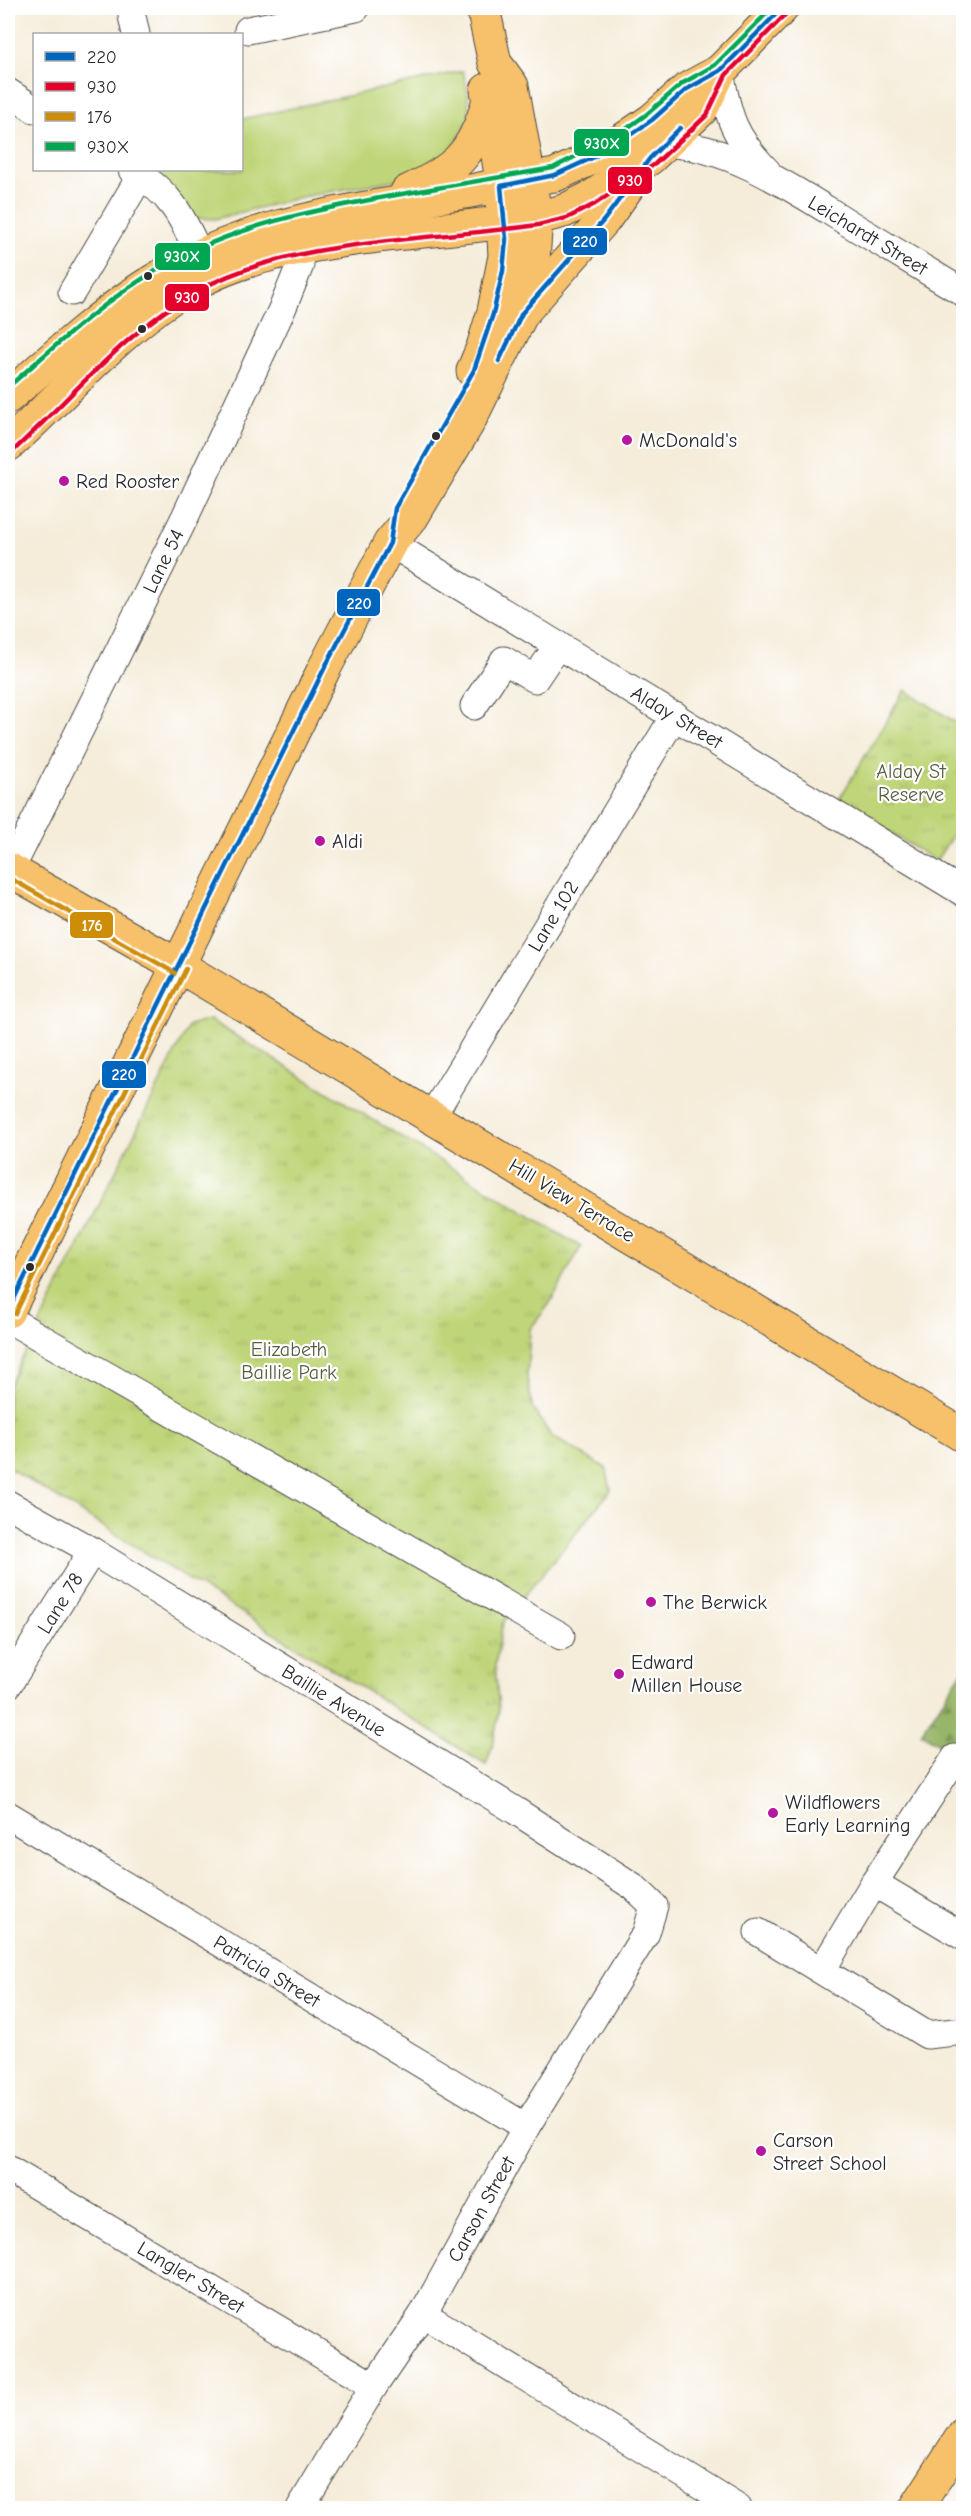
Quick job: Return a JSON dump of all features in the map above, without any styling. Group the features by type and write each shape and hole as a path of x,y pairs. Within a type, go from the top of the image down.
{"main road":[{"path":"390,543 394,508 474,370 483,347 502,277 505,246 504,223 515,182 512,86 495,63 483,8"},
{"path":"8,445 144,318 174,295 204,278 246,260 297,247 536,218 564,211 592,197 656,151 700,110 720,71 782,8"},
{"path":"8,1311 324,669 390,543 412,517 469,421 522,313 532,274 536,218 515,182 488,103 486,89 495,63"},
{"path":"8,397 108,313 146,285 200,256 276,226 555,175 590,159 652,120 687,88 720,71"},
{"path":"366,208 430,182 452,168 475,139 488,103"},
{"path":"522,313 604,220 656,151"},
{"name":"Hill View Terrace","path":"8,871 179,966 963,1436"},
{"path":"916,2508 963,2434"}],"street":[{"path":"248,30 356,8"},
{"name":"Leichardt Street","path":"720,71 727,109 734,126 743,144 772,176"},
{"path":"8,92 33,108"},
{"name":"Leichardt Street","path":"656,151 685,146 714,153 772,176 963,293"},
{"path":"72,292 139,171 167,196 186,222 200,256"},
{"name":"Lane 54","path":"8,871 185,517 284,307 300,265 297,247"},
{"name":"Alday Street","path":"390,543 963,893"},
{"path":"474,706 504,660 536,679 558,645"},
{"name":"Lane 102","path":"432,1116 675,715"},
{"path":"8,1319 561,1636"},
{"name":"Baillie Avenue","path":"8,1504 93,1551 516,1811 634,1887 654,1906"},
{"name":"Lane 78","path":"8,1685 93,1551"},
{"path":"822,1970 874,1883 954,1758"},
{"name":"Patricia Street","path":"8,1815 526,2127"},
{"path":"874,1883 963,1937"},
{"name":"Carson Street","path":"300,2508 375,2386 423,2314 526,2127 646,1933 654,1906"},
{"path":"758,1932 927,2034 963,2031"},
{"name":"Langler Street","path":"8,2169 375,2386"},
{"path":"423,2314 738,2508"}],"green space":[{"path":"463,71 468,93 469,118 451,151 400,179 302,197 215,219 195,218 158,180 158,171 243,171 243,119"},
{"name":"Alday St Reserve","path":"905,690 963,727 963,819 936,861 838,801"},
{"name":"Elizabeth Baillie Park","path":"210,1020 581,1247 550,1303 530,1329 527,1378 533,1409 551,1436 606,1468 611,1490 503,1622 495,1665 499,1710 493,1744 486,1765 8,1467 8,1387 189,1025"},
{"path":"963,1670 963,1758 921,1733"}],"transit line":[{"name":"930X","path":"8,387 82,323 121,293 162,267 218,240 305,213 553,168 619,134 647,114 683,83 715,65 772,8"},
{"name":"220","path":"8,1311 324,669 390,543 395,508 474,370 493,314 503,271 506,239 501,186 555,175 623,140 652,120 687,89 720,71 782,8"},
{"name":"930","path":"13,451 101,364 148,324 199,290 237,273 320,250 538,225 567,218 595,204 655,164 707,115 726,75 787,13"},
{"name":"220","path":"499,361 522,313 604,220 650,158 680,128"},
{"name":"176","path":"8,877 175,973"},
{"name":"176","path":"15,1314 186,969"}],"place":[{"name":"McDonald's","path":"627,440"},
{"name":"Red Rooster","path":"64,481"},
{"name":"Aldi","path":"320,841"},
{"name":"The Berwick","path":"651,1602"},
{"name":"Edward Millen House","path":"619,1674"},
{"name":"Wildflowers Early Learning","path":"773,1813"},
{"name":"Carson Street School","path":"761,2151"}]}
